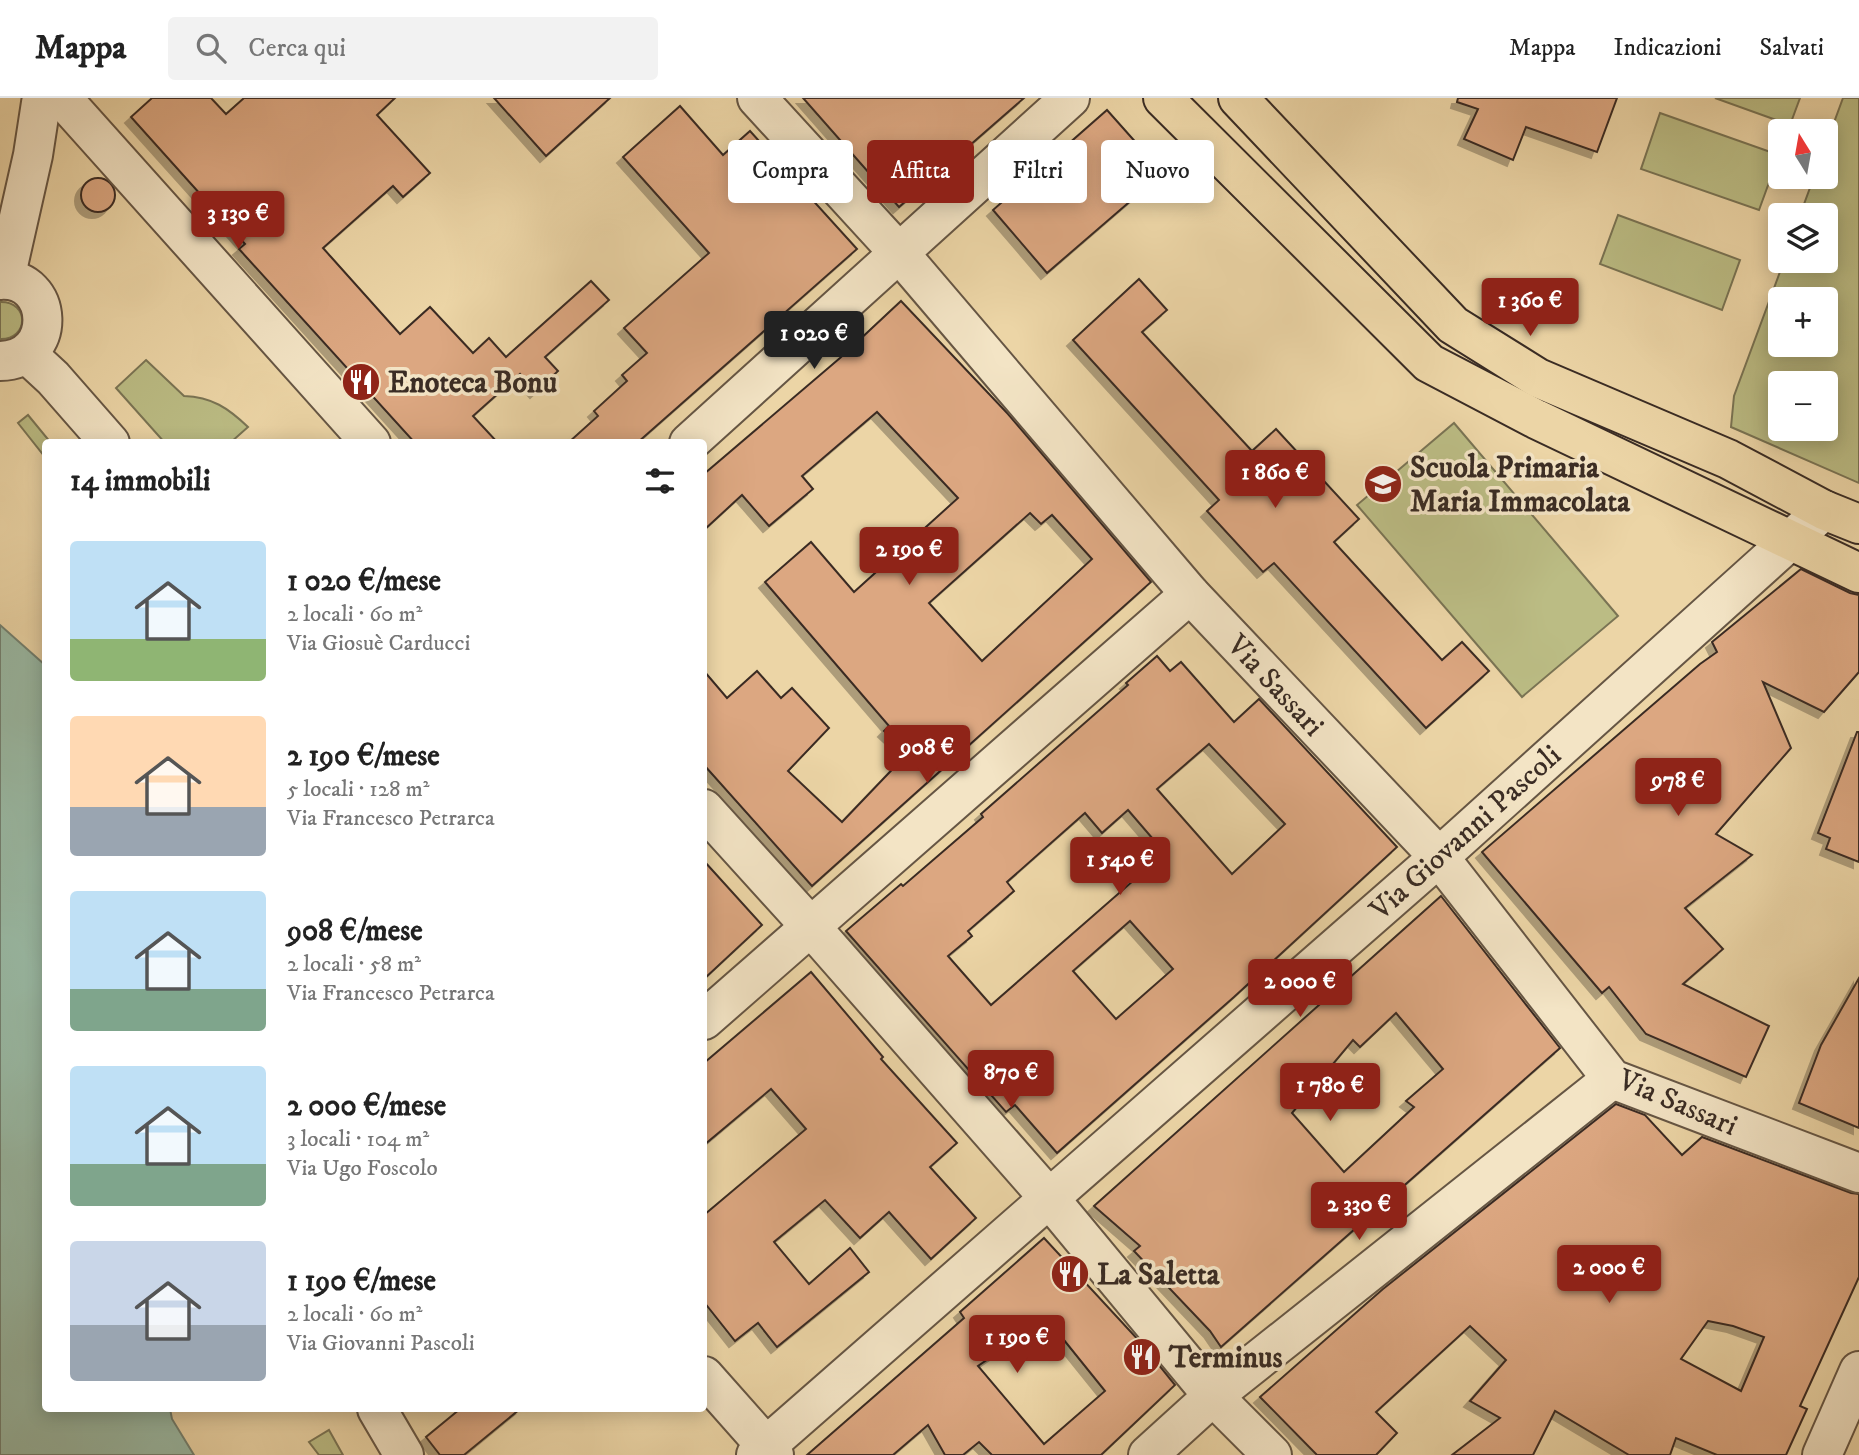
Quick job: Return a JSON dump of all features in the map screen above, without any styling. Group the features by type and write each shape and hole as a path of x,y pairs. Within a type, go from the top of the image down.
{"main road":[{"path":"1163,98 1429,362 1536,419 1859,573"},
{"path":"1238,98 1453,325 1538,378 1728,459 1824,510 1859,524"}],"street":[{"path":"13,357 37,343 42,330 43,316 39,302 31,290 19,283 3,279 33,155 43,98"},
{"path":"62,98 367,439"},
{"name":"Via Sassari","path":"757,98 900,254 1190,594 1439,857 1612,1079 1859,1172"},
{"path":"693,439 1070,98"},
{"path":"13,357 52,379 106,439"},
{"name":"Via Giovanni Pascoli","path":"765,1452 1049,1198 1439,857 1824,510"},
{"path":"707,1017 1190,594"},
{"path":"707,812 1049,1198 1213,1395 1272,1455"},
{"path":"1148,1455 1213,1395 1612,1079"},
{"path":"1822,1455 1859,1371"},
{"path":"707,1380 765,1452"},
{"path":"379,1412 404,1455"}],"green space":[{"path":"1715,98 1800,98 1792,119 1773,119"},
{"path":"1843,98 1859,98 1859,483 1731,427 1734,396 1768,304 1768,357 1838,357 1838,287 1774,287 1780,273 1838,273 1838,203 1804,203 1810,189 1838,189 1838,119 1835,119"},
{"path":"1660,113 1768,151 1768,185 1759,210 1641,169"},
{"path":"1618,215 1740,260 1722,310 1600,264"},
{"path":"0,302 10,303 21,314 21,327 10,338 0,339"},
{"path":"146,360 184,396 219,405 248,427 234,439 161,439 116,388"},
{"path":"28,415 48,439 42,439 42,453 18,423"},
{"path":"1454,423 1618,616 1522,697 1357,505"},
{"path":"329,1430 343,1455 319,1455 309,1442"}],"shaded area":[{"path":"0,625 42,662 42,1412 171,1412 172,1419 194,1455 0,1455"}],"building":[{"path":"152,98 211,98 226,114 244,98 395,98 377,115 430,173 403,197 393,186 323,248 400,334 430,307 473,353 489,338 506,357 591,281 609,300 545,357 558,371 536,392 520,374 473,416 494,439 411,439 239,249 245,244 131,117"},
{"path":"494,98 610,98 546,156"},
{"path":"803,98 1024,98 974,142 867,140 867,171 853,155 853,140 840,140"},
{"path":"1458,98 1617,98 1597,152 1526,127 1513,160 1464,139 1478,109 1457,102"},
{"path":"680,106 723,155 728,151 728,203 815,203 857,249 642,439 572,439 598,416 594,411 627,381 622,375 647,353 624,328 709,253 623,157"},
{"path":"1107,110 1134,140 1101,140 1101,203 1128,203 1047,273 993,210 1001,203 1087,203 1087,140 1073,140"},
{"path":"750,131 758,140 740,140"},
{"path":"98,178 110,183 115,195 110,207 98,212 86,207 81,195 86,183"},
{"path":"1139,279 1167,310 1142,332 1252,451 1276,429 1359,519 1334,542 1442,660 1462,642 1489,671 1426,728 1274,563 1263,572 1207,511 1219,500 1073,340"},
{"path":"901,301 1008,414 1151,582 812,886 707,768 707,675 727,698 757,671 781,698 792,688 829,728 788,771 842,822 908,753 884,731 889,726 765,582 811,542 854,592 958,498 877,412 802,476 813,489 769,526 742,495 707,527 707,471 840,358","holes":["1030,513 1041,524 1052,515 1092,559 982,661 929,603"]},
{"path":"1801,569 1859,595 1859,672 1824,712 1763,682 1791,748 1716,834 1752,855 1685,908 1723,949 1683,984 1769,1026 1746,1077 1646,1034 1609,987 1602,993 1482,852 1717,652 1712,642"},
{"path":"1157,656 1170,671 1181,662 1234,722 1259,699 1397,847 1234,997 1057,1153 1015,1105 1006,1112 846,931 983,817 981,814 1128,685 1126,683","holes":["1209,744 1285,824 1232,874 1157,789","1128,810 1165,853 991,1005 948,956 972,936 968,931 1014,891 1007,882 1085,813 1102,833","1130,921 1173,969 1116,1019 1073,971"]},
{"path":"1857,732 1859,862 1826,849 1830,838 1818,833"},
{"path":"707,864 762,925 707,976"},
{"path":"1441,896 1560,1048 1221,1347 1210,1331 1134,1251 1140,1246 1094,1206","holes":["1396,1013 1443,1069 1406,1101 1414,1107 1344,1172 1292,1113 1353,1040 1360,1047"]},
{"path":"811,972 883,1057 881,1059 957,1143 930,1167 976,1218 931,1259 889,1212 860,1238 825,1200 774,1242 809,1284 850,1248 869,1272 777,1347 758,1323 735,1341 707,1306 707,1212 806,1129 771,1089 707,1142 707,1060"},
{"path":"1859,978 1859,1128 1799,1103 1821,1045"},
{"path":"1616,1104 1645,1115 1682,1155 1702,1137 1859,1194 1859,1277 1800,1406 1807,1409 1786,1455 1717,1455 1676,1438 1670,1455 1629,1455 1555,1411 1533,1455 1452,1455 1500,1418 1470,1401 1506,1360 1470,1326 1376,1412 1397,1433 1376,1455 1317,1455 1260,1397 1383,1289","holes":["1708,1321 1764,1337 1741,1391 1681,1359"]},
{"path":"1044,1238 1142,1344 1175,1385 1101,1455 992,1455 979,1442 963,1455 945,1455 928,1425 893,1455 807,1455 964,1318 960,1312","holes":["1047,1319 1105,1391 1044,1444 978,1366"]},
{"path":"456,1412 516,1412 464,1455 440,1455 426,1437"}],"place":[{"name":"Enoteca Bonu","path":"361,382"},
{"name":"Scuola Primaria Maria Immacolata","path":"1383,484"},
{"name":"La Saletta","path":"1070,1274"},
{"name":"Terminus","path":"1142,1357"}]}
